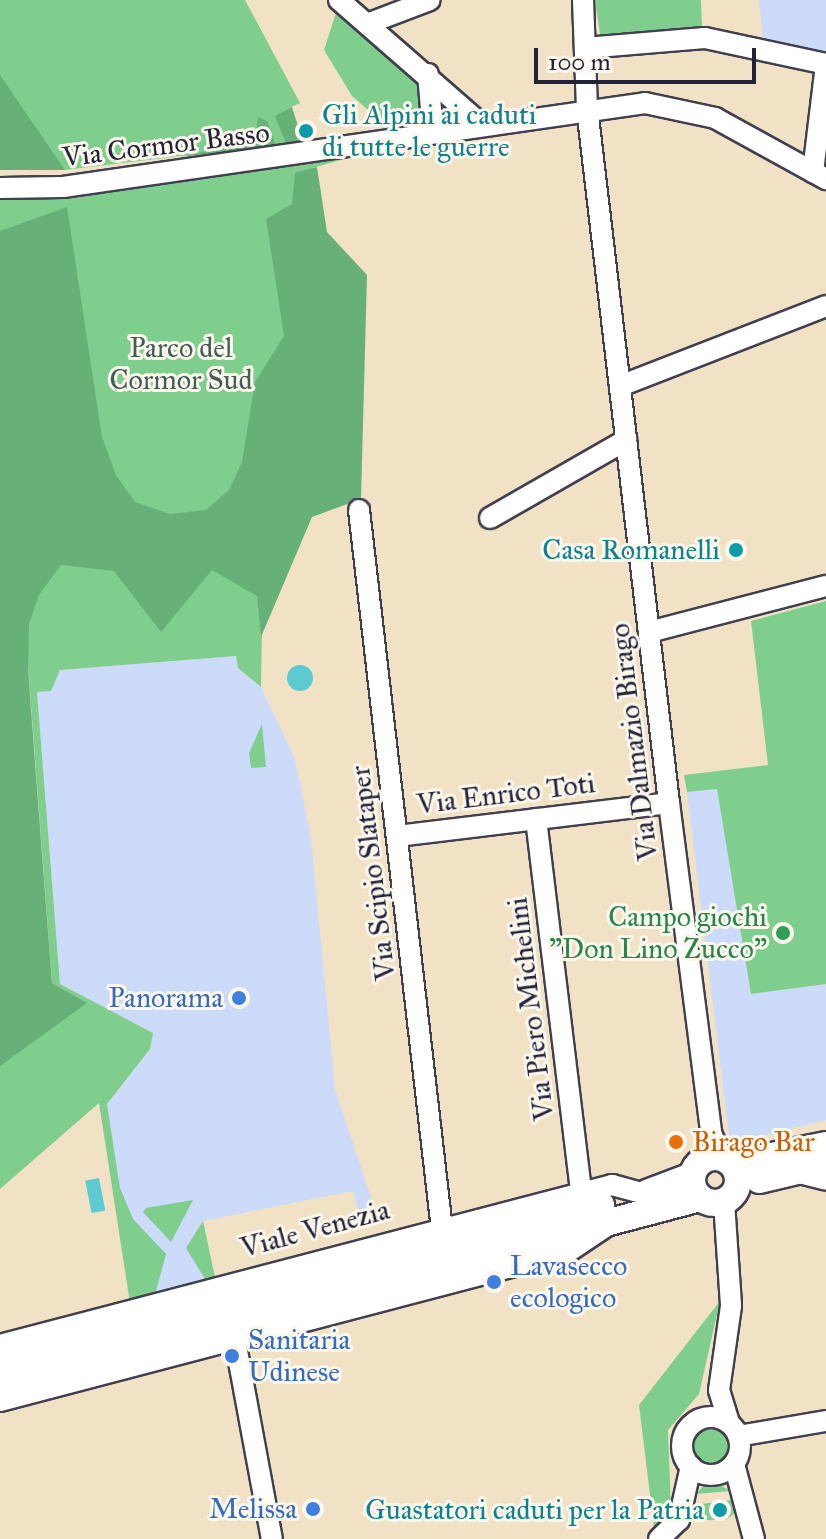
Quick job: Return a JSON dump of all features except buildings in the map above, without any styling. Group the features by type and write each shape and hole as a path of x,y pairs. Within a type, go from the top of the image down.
{"main road":[{"name":"Viale Venezia","path":"0,1361 646,1194 812,1158"},
{"name":"Viale Venezia","path":"0,1383 620,1218 715,1181"}],"street":[{"path":"339,0 428,74 480,123"},
{"path":"367,24 430,0"},
{"name":"Via Dalmazio Birago","path":"583,0 587,108 731,1306 719,1390"},
{"path":"585,48 705,38 826,64 820,176"},
{"path":"428,74 433,132"},
{"name":"Via Cormor Basso","path":"0,188 63,187 480,123 645,103 691,109 820,176"},
{"path":"620,386 826,306"},
{"path":"490,518 626,440"},
{"name":"Via Scipio Slataper","path":"359,510 442,1229"},
{"path":"649,632 826,586"},
{"name":"Via Enrico Toti","path":"397,836 669,803"},
{"name":"Via Piero Michelini","path":"536,819 581,1193"},
{"name":"Viale Venezia","path":"826,1137 812,1158 826,1180"},
{"name":"Viale Venezia","path":"0,1345 612,1185 646,1194"},
{"name":"Viale Venezia","path":"0,1401 568,1252 620,1218"},
{"path":"235,1340 272,1539"},
{"path":"741,1434 719,1390 683,1441 713,1470 741,1490 754,1539"},
{"path":"698,1420 741,1434 826,1421"},
{"path":"659,1539 675,1526 687,1498 741,1434"}],"shaded area":[{"path":"759,0 826,0 826,56 763,39"},
{"path":"236,656 238,668 261,687 295,759 311,839 335,1089 376,1213 360,1218 353,1191 203,1221 216,1282 136,1301 107,1104 150,1049 153,1033 60,984 37,692 51,691 59,670"},
{"path":"717,788 751,994 826,984 826,1120 730,1144 687,792"}],"green space":[{"path":"0,0 245,0 300,103 291,107 295,142 65,170 0,167"},
{"path":"595,0 701,0 702,28 601,40"},
{"path":"336,13 418,82 420,113 383,123 352,96 324,50"},
{"path":"0,75 65,170 0,170"},
{"path":"292,107 302,139 287,146 275,116"},
{"path":"258,117 267,121 276,146 179,157 255,141"},
{"name":"Parco del Cormor Sud","path":"359,155 312,168 310,516 262,620 261,687 238,668 236,656 60,670 51,691 37,692 60,984 153,1033 150,1049 107,1104 120,1188 133,1219 166,1254 156,1291 130,1303 99,1103 0,1189 0,196","holes":["28,665 52,983 86,1003 50,988"]},
{"path":"317,167 327,232 367,275 361,499 312,517 261,637 257,596 212,570 161,632 114,571 61,565 39,595 29,624 28,672 52,983 87,1003 0,1066 0,231 67,207 102,437 116,475 135,502 170,514 206,510 229,490 242,462 255,382 284,336 266,219 292,204 295,173"},
{"path":"826,601 826,984 751,994 717,789 687,792 684,775 768,765 751,621"},
{"path":"262,724 266,767 251,768 249,753"},
{"path":"193,1200 171,1242 143,1212 146,1208"},
{"path":"203,1221 216,1282 208,1284 186,1248"},
{"path":"720,1301 699,1394 668,1430 671,1509 654,1527 639,1405"},
{"path":"711,1421 729,1428 736,1446 729,1464 711,1471 693,1464 686,1446 693,1428"},
{"path":"714,1482 731,1491 696,1494 702,1487"},
{"path":"755,1497 726,1520 687,1520 693,1505"}],"water":[{"path":"300,665 309,669 313,678 309,687 300,691 291,687 287,678 291,669"},
{"path":"99,1178 105,1210 92,1213 85,1181"}],"place":[{"name":"Gli Alpini ai caduti di tutte le guerre","path":"306,131"},
{"name":"Casa Romanelli","path":"736,550"},
{"name":"Campo giochi \"Don Lino Zucco\"","path":"783,933"},
{"name":"Panorama","path":"239,998"},
{"name":"Birago Bar","path":"676,1142"},
{"name":"Lavasecco ecologico","path":"494,1282"},
{"name":"Sanitaria Udinese","path":"232,1356"},
{"name":"Melissa","path":"313,1509"},
{"name":"Guastatori caduti per la Patria","path":"720,1510"}]}
